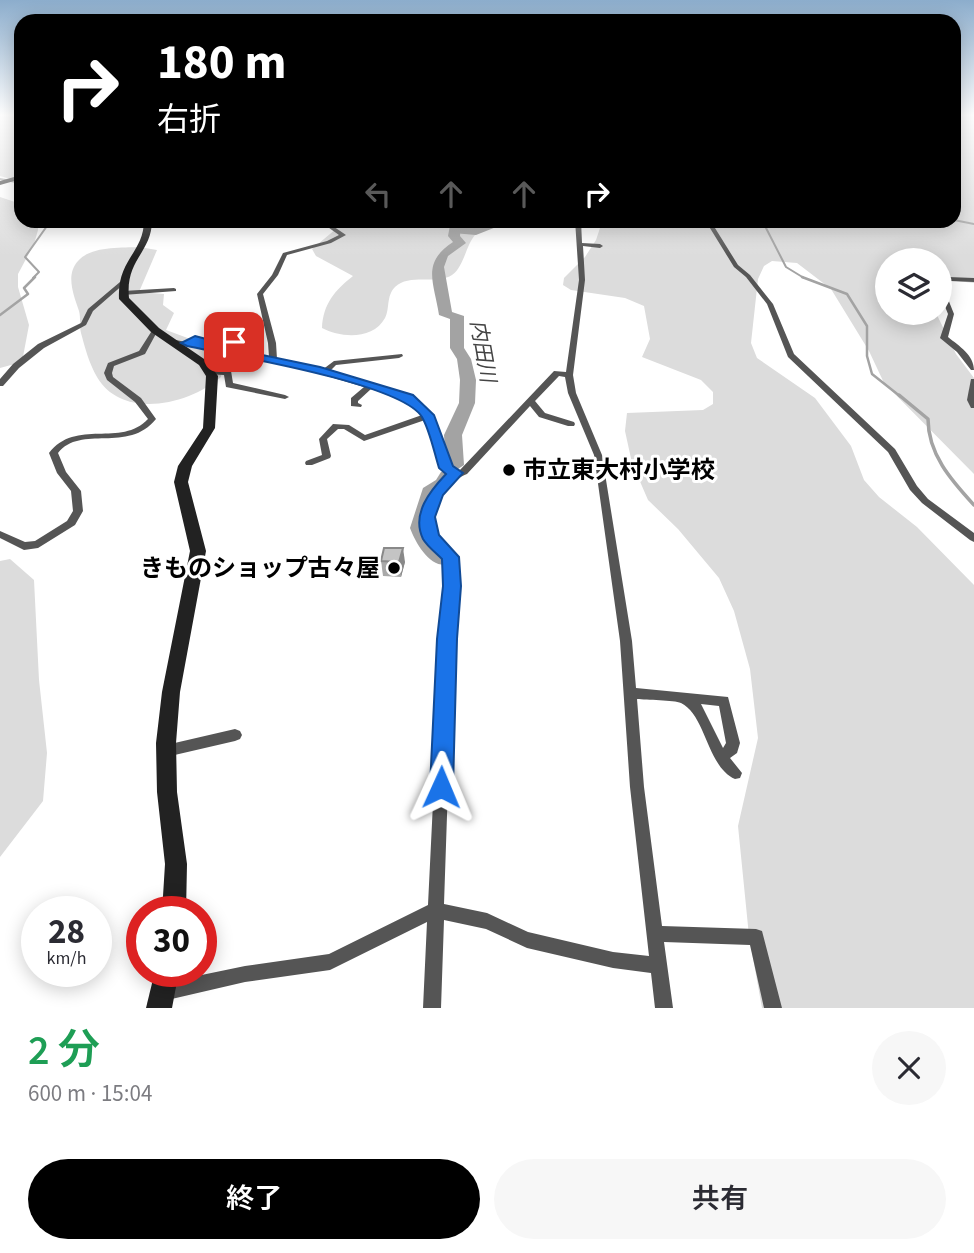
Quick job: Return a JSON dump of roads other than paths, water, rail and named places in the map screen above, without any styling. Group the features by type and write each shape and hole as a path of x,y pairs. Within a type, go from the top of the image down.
{"street":[{"path":"147,228 146,237 127,265 122,288 124,299 155,330 203,363 209,372 212,394 209,428 185,466 181,482 198,551 171,692 166,751 167,792 176,864 175,896"},
{"path":"273,361 272,343 260,294 275,275 285,254 329,242 343,235 332,228"},
{"path":"579,228 582,280 569,374 572,393 598,455 626,641 637,787 664,1008"},
{"path":"712,228 736,266 748,276 770,304 790,355 892,451 913,488 925,501 974,538"},
{"path":"580,244 600,246"},
{"path":"952,279 974,281"},
{"path":"952,283 974,288"},
{"path":"1,383 16,366 41,346 85,324 90,310 122,288 174,290"},
{"path":"948,325 944,338 960,350 974,368"},
{"path":"0,534 24,546 38,544 71,523 78,512 76,491 62,472 53,453 63,442 136,432 148,426 152,419 138,400 110,378 108,373 111,365 142,352 155,330"},
{"path":"187,343 195,340 221,346 234,342"},
{"path":"169,341 324,372 367,388 409,398 428,416 447,468 456,473 464,472 557,373 569,374"},
{"path":"324,372 334,363 399,356"},
{"path":"209,372 228,373 229,385 285,397"},
{"path":"974,381 971,400 974,407"},
{"path":"367,388 384,397"},
{"path":"358,405 354,404 354,400 367,388"},
{"path":"531,402 542,415 571,424"},
{"path":"309,463 327,456 323,439 336,426 345,427 364,438 428,416"},
{"path":"432,1008 447,639 452,586 451,557 431,537 427,517 436,493 456,473"},
{"path":"630,693 724,701 733,743 732,749 721,757"},
{"path":"684,698 697,709 721,757 735,773"},
{"path":"166,751 235,735"},
{"path":"163,990 245,974 330,962 435,910 487,921 527,940 613,960 659,966"},
{"path":"655,934 756,937 773,1008"}],"waterway":[{"path":"0,179 14,182"},
{"path":"961,221 974,224"},
{"path":"33,278 39,272 25,257 46,228"},
{"name":"内田川","path":"455,228 454,236 460,243 443,254 438,267 446,315 457,316 457,348 464,359 468,380 467,403 453,435 455,465"},
{"path":"766,228 786,267 803,277"},
{"path":"0,315 28,294 24,288 35,277"},
{"path":"803,277 847,294 867,326 867,356 872,374 901,397"},
{"path":"899,395 928,419 936,455 949,476 974,505"},
{"name":"内田川","path":"443,559 424,538 420,528 430,492 443,484 448,476"}],"place":[{"name":"市立東大村小学校","path":"509,470"},
{"name":"きものショップ古々屋","path":"394,568"}]}
